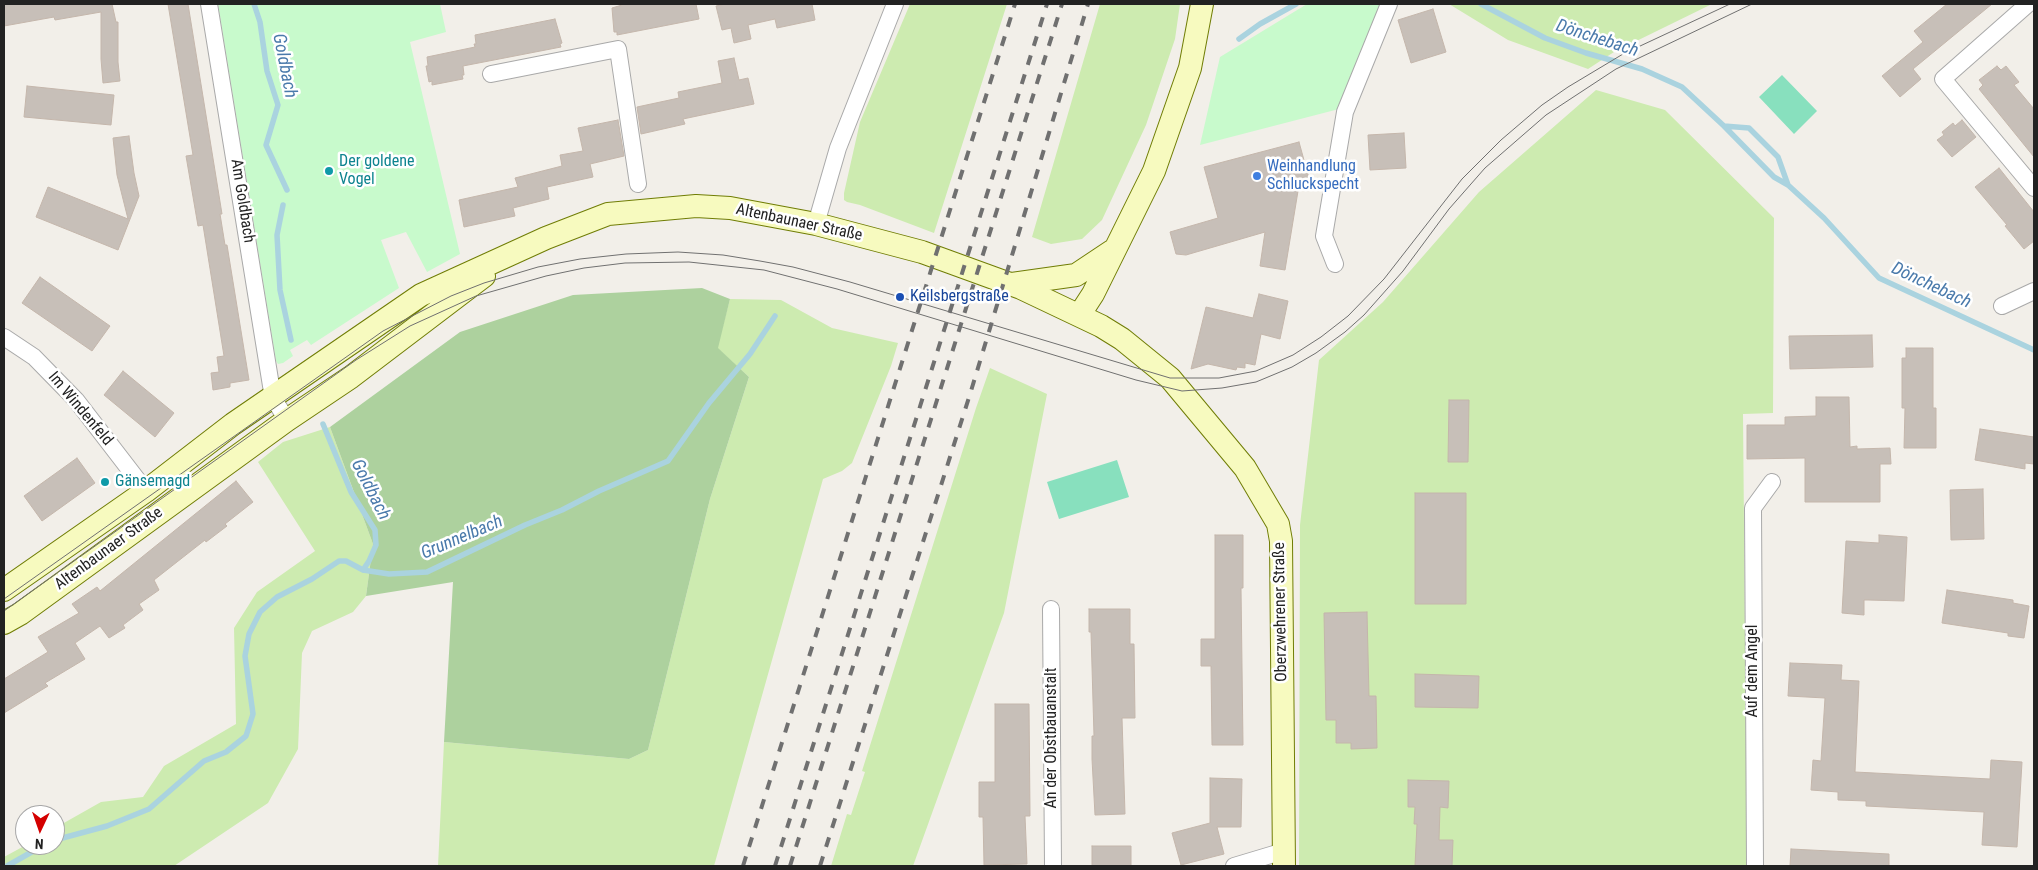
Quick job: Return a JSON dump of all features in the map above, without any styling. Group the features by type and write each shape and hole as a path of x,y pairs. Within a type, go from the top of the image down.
{"main road":[{"path":"1080,314 1093,294 1163,149 1190,68 1202,4"},
{"name":"Altenbaunaer Straße","path":"4,590 146,492 233,424 422,295 580,224 608,214 696,206 730,208 816,224 922,252 1011,284 1080,314 1112,332"},
{"path":"1011,284 1076,275 1114,250"},
{"name":"Altenbaunaer Straße","path":"4,623 20,614 287,420 351,377 512,254"},
{"name":"Oberzwehrener Straße","path":"1112,332 1170,378 1188,398 1245,468 1278,524 1281,541 1284,859"}],"street":[{"name":"Am Goldbach","path":"209,4 273,398"},
{"path":"816,224 838,148 895,4"},
{"path":"1335,264 1324,236 1345,112 1389,4"},
{"path":"2028,4 1943,79 2034,188"},
{"path":"491,74 618,49 638,184"},
{"path":"2002,306 2034,291"},
{"name":"Im Windenfeld","path":"4,338 34,357 76,400 146,492"},
{"path":"273,398 287,420"},
{"name":"Auf dem Angel","path":"1755,866 1753,508 1772,482"},
{"name":"An der Obstbauanstalt","path":"1051,609 1053,866"},
{"path":"1234,866 1284,859"}],"green space":[{"path":"218,4 440,4 446,32 410,42 460,254 427,272 406,232 381,240 399,288 311,345 307,340 290,350 293,356 278,364 276,361"},
{"path":"910,4 1007,4 934,233 844,200 860,122"},
{"path":"1100,4 1180,4 1175,39 1146,125 1102,220 1082,239 1051,244 1032,237"},
{"path":"1307,4 1380,4 1339,109 1200,145 1220,57"},
{"path":"1449,4 1712,4 1614,52 1588,69 1508,40"},
{"path":"1782,75 1817,111 1794,134 1759,97"},
{"path":"1596,90 1665,110 1774,218 1773,413 1743,414 1747,866 1299,866 1300,525 1319,360 1383,302 1479,192"},
{"path":"702,288 730,299 718,348 749,377 710,499 648,750 629,759 444,742 453,582 366,596 373,544 330,427 460,332 573,295"},
{"path":"730,299 781,300 832,328 898,343 891,366 852,463 842,471 823,479 714,866 438,866 444,742 629,759 648,750 710,499 749,377 717,348"},
{"path":"990,368 1047,394 1004,613 913,866 831,866 847,814 851,815 865,772 862,771"},
{"path":"330,427 373,544 366,596 353,612 312,631 302,653 298,749 268,803 174,866 4,866 4,857 15,851 15,855 65,855 65,822 101,802 143,797 164,766 236,724 234,628 257,592 315,551 258,462 283,442"},
{"path":"1117,460 1129,497 1059,519 1047,482"}],"building":[{"path":"4,4 112,4 116,22 118,22 120,81 103,83 101,12 55,20 54,17 4,26"},
{"path":"168,4 188,4 222,214 220,214 225,245 227,245 249,380 230,383 230,387 213,390 211,373 219,372 217,357 224,356 203,225 198,226 186,156 193,155"},
{"path":"622,4 696,4 699,19 617,35 617,32 614,32 612,8"},
{"path":"725,4 812,4 815,20 777,28 775,19 748,25 751,39 734,43 731,28 722,30 716,6"},
{"path":"1947,4 1992,4 1913,69 1921,79 1900,97 1882,76 1923,42 1914,31"},
{"path":"1433,9 1446,52 1411,63 1398,20"},
{"path":"555,19 562,43 560,44 561,47 463,66 463,79 432,85 432,81 429,82 426,66 428,66 427,57 475,47 475,35"},
{"path":"734,58 739,80 748,78 754,104 683,119 685,124 641,134 637,107 679,98 678,92 722,83 718,61"},
{"path":"1997,66 2001,70 2006,66 2019,82 2014,85 2034,109 2034,157 1979,89 1983,85 1979,80"},
{"path":"27,86 114,95 111,125 24,117"},
{"path":"618,120 624,156 590,164 593,177 547,187 549,199 513,208 515,216 464,227 459,200 518,187 515,178 562,166 560,155 583,151 578,128"},
{"path":"1962,120 1976,137 1952,157 1937,140 1944,135 1942,132 1953,123 1955,126"},
{"path":"1404,133 1406,168 1370,170 1368,135"},
{"path":"129,136 139,196 118,250 36,217 48,187 128,219 117,175 113,138"},
{"path":"1299,142 1310,182 1299,185 1285,270 1260,266 1265,232 1186,255 1176,254 1170,232 1218,218 1204,167"},
{"path":"1999,168 2034,212 2034,241 2024,249 2005,226 2007,225 1975,187"},
{"path":"40,277 110,326 92,351 22,303"},
{"path":"1259,294 1288,301 1280,339 1261,334 1255,365 1245,363 1245,368 1237,367 1236,370 1208,364 1191,369 1206,307 1253,318"},
{"path":"1872,335 1873,367 1790,369 1789,336"},
{"path":"1906,348 1933,348 1933,408 1936,408 1936,448 1904,448 1905,408 1902,408 1902,358 1906,358"},
{"path":"123,371 174,413 155,437 104,395"},
{"path":"1816,397 1849,397 1850,447 1857,446 1857,449 1890,448 1891,464 1880,464 1880,502 1805,502 1805,458 1747,459 1747,425 1785,425 1785,417 1816,416"},
{"path":"1449,400 1469,400 1468,462 1448,462"},
{"path":"1980,429 2034,437 2034,464 2025,463 2025,469 1975,460"},
{"path":"77,458 95,483 42,521 24,496"},
{"path":"236,481 253,502 225,524 227,526 206,542 205,540 154,580 159,590 139,604 143,610 123,625 125,628 109,638 100,626 75,643 85,659 45,683 48,686 4,713 4,679 48,652 38,637 79,613 72,604 97,587 100,591"},
{"path":"1983,489 1984,539 1951,540 1950,490"},
{"path":"1415,493 1466,493 1466,604 1415,604"},
{"path":"1215,535 1243,535 1243,588 1241,588 1243,745 1212,745 1211,666 1201,666 1201,639 1215,639"},
{"path":"1879,535 1907,537 1904,601 1864,600 1864,615 1842,613 1846,541 1879,543"},
{"path":"1947,590 2013,600 2013,603 2029,606 2024,638 2008,636 2008,633 1942,623"},
{"path":"1089,609 1130,609 1130,644 1134,644 1135,718 1122,718 1125,814 1095,815"},
{"path":"1367,612 1369,696 1376,696 1377,748 1351,749 1351,743 1336,743 1336,720 1326,720 1324,613"},
{"path":"1790,663 1842,665 1841,680 1859,681 1855,772 1990,779 1991,760 2022,762 2017,847 1982,845 1984,812 1866,806 1866,801 1838,800 1838,792 1811,790 1813,760 1821,761 1825,698 1788,696"},
{"path":"1415,674 1479,676 1478,708 1415,707"},
{"path":"995,704 1029,704 1030,816 1025,816 1027,864 984,865 983,817 979,817 979,782 995,782"},
{"path":"1210,778 1242,779 1241,827 1217,827 1224,854 1181,865 1172,833 1210,823"},
{"path":"1408,780 1449,781 1448,808 1440,807 1439,840 1453,840 1452,866 1415,866 1417,824 1414,824 1415,807 1408,807"},
{"path":"1092,846 1131,846 1131,866 1092,866"},
{"path":"1791,849 1889,854 1889,866 1790,866"}],"waterway":[{"name":"Goldbach","path":"254,4 260,22 267,71 278,105 266,145 287,190"},
{"name":"Grunnelbach","path":"1239,39 1260,24 1296,4"},
{"name":"Dönchebach","path":"1481,4 1545,38 1586,53 1642,69 1682,87 1774,177 1788,185 1824,218 1879,278 2034,350"},
{"name":"Dönchebach","path":"1724,126 1749,128 1778,157 1788,185"},
{"name":"Goldbach","path":"283,205 277,235 280,290 291,340"},
{"name":"Grunnelbach","path":"65,837 107,826 149,809 204,761 226,752 246,736 253,714 245,656 249,634 260,612 277,597 312,579 339,561 346,561 363,570 389,574 427,572 525,525 668,461 709,403 750,354 775,316"},
{"name":"Goldbach","path":"323,424 351,492 375,530 376,545 363,570"},
{"name":"Grunnelbach","path":"7,866 26,855"}],"tram line":[{"path":"4,599 383,331 451,296 484,283 538,267 580,259 626,254 678,252 723,255 760,261 793,267 850,282 1170,378 1219,378 1256,371 1293,355 1321,337 1348,316 1384,279 1462,179 1501,140 1542,105 1623,54 1730,4"},
{"path":"4,611 356,360 410,326 476,296 546,276 584,268 625,263 689,262 764,270 837,289 1136,380 1182,391 1222,388 1256,382 1292,367 1316,353 1345,332 1364,315 1403,271 1449,209 1485,168 1546,115 1616,69 1752,4"}],"railway":[{"path":"743,866 1015,4"},
{"path":"775,866 1047,4"},
{"path":"790,866 1062,4"},
{"path":"820,866 971,391 1088,4"}],"place":[{"name":"Der goldene Vogel","path":"329,171"},
{"name":"Weinhandlung Schluckspecht","path":"1257,176"},
{"name":"Keilsbergstraße","path":"900,297"},
{"name":"Gänsemagd","path":"105,482"}]}
